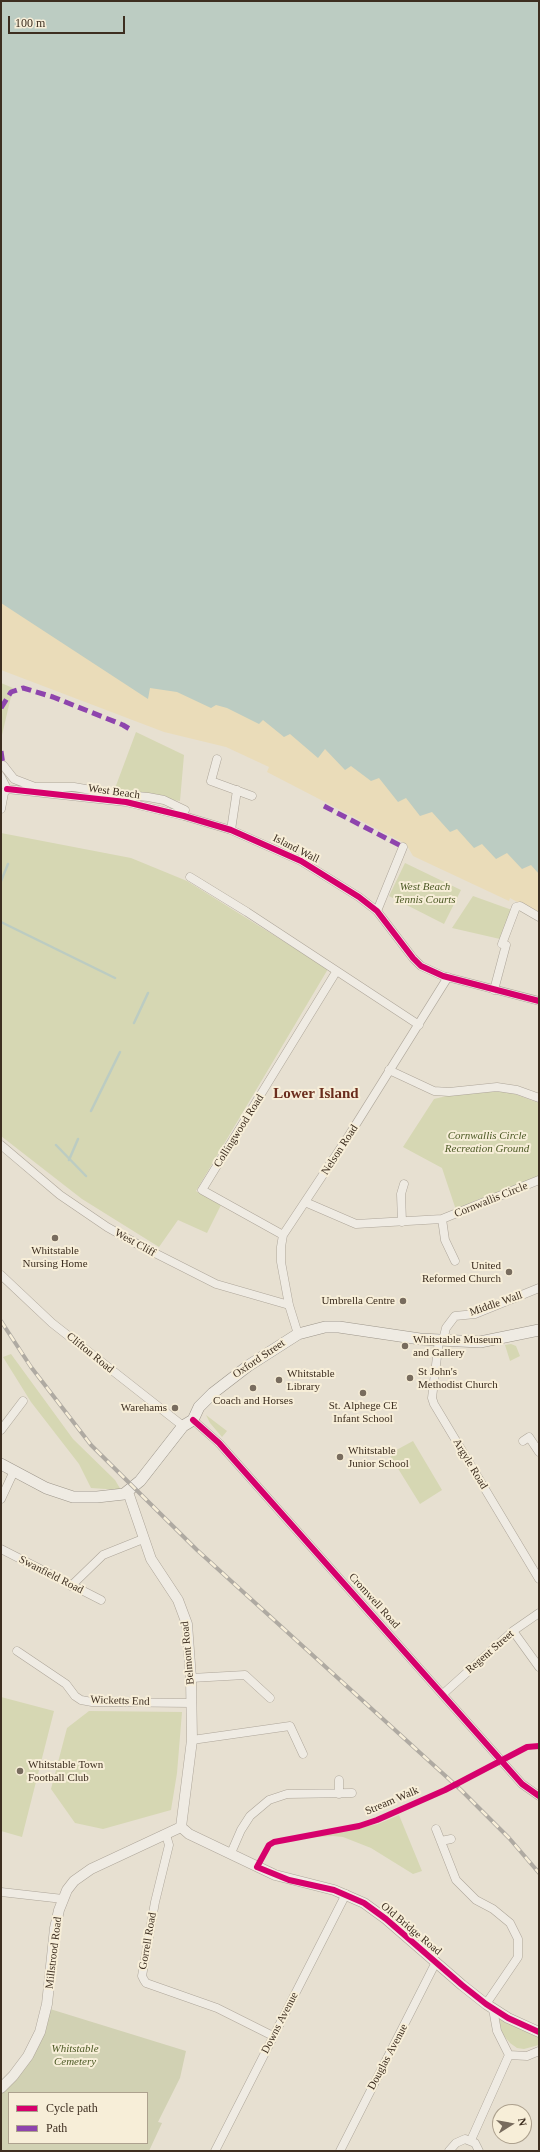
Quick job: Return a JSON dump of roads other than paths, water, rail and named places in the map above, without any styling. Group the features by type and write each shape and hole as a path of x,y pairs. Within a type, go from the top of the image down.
{"main road":[{"name":"Oxford Street","path":"128,1492 140,1481 183,1426 193,1420 200,1408 227,1381 298,1334 325,1327 441,1340 480,1342 539,1330"},
{"path":"1,1464 46,1488 73,1497 97,1498 128,1492"}],"street":[{"path":"217,759 211,781 252,796"},
{"name":"West Beach","path":"1,766 4,765 14,779 35,787 74,787 114,794 148,797 164,800 184,810"},
{"path":"1,777 7,789 4,793 1,808"},
{"name":"Island Wall","path":"7,789 126,802 184,816 231,830 301,861 340,884 377,912 412,958 420,966 448,977 539,1001"},
{"path":"231,830 237,790"},
{"path":"377,912 403,848"},
{"path":"190,877 247,912 336,972 419,1025"},
{"path":"494,990 506,945 502,944 516,907 520,906 539,918"},
{"name":"Collingwood Road","path":"283,1235 202,1190 336,972"},
{"name":"Nelson Road","path":"298,1334 289,1305 281,1262 283,1235 419,1025 448,977"},
{"path":"389,1070 434,1091 449,1092 497,1087 517,1090 539,1098"},
{"name":"West Cliff","path":"1,1145 60,1195 107,1227 139,1245 216,1284 289,1305"},
{"name":"Cornwallis Circle","path":"305,1202 356,1224 442,1219 539,1180"},
{"path":"402,1222 401,1194 404,1184"},
{"path":"442,1219 445,1240 455,1260"},
{"name":"Clifton Road","path":"1,1275 52,1323 183,1426"},
{"name":"Middle Wall","path":"441,1340 446,1328 455,1316 475,1314 539,1288"},
{"name":"Argyle Road","path":"441,1340 432,1398 434,1404 539,1579"},
{"path":"1,1430 22,1401"},
{"name":"Cromwell Road","path":"193,1420 219,1443 522,1784 539,1796"},
{"path":"523,1441 529,1437 539,1452"},
{"path":"1,1499 14,1471"},
{"name":"Belmont Road","path":"128,1492 151,1559 183,1610 187,1624 191,1678 192,1740 181,1827"},
{"path":"71,1586 103,1555 143,1539"},
{"name":"Swanfield Road","path":"1,1549 101,1600"},
{"name":"Regent Street","path":"443,1694 513,1631 539,1613"},
{"path":"513,1631 539,1667"},
{"name":"Wicketts End","path":"17,1651 66,1684 75,1696 81,1700 92,1702 192,1703"},
{"path":"191,1678 245,1676 270,1698"},
{"path":"192,1740 290,1726 304,1754"},
{"path":"339,1780 339,1794"},
{"path":"231,1853 241,1830 250,1816 269,1800 287,1794 352,1793"},
{"name":"Millstrood Road","path":"1,2088 13,2076 28,2056 42,2026 47,2004 56,1928 63,1899 74,1881 90,1869 181,1827"},
{"name":"Old Bridge Road","path":"181,1827 189,1834 275,1875 346,1894 381,1916 490,2006 539,2032"},
{"path":"436,1829 456,1880 476,1900 493,1909 510,1923 518,1939 518,1957 490,2006 496,2026 509,2054 471,2140"},
{"name":"Gorrell Road","path":"166,1835 169,1845 155,1902 142,1976 144,1980 146,1983 217,2008 273,2036"},
{"path":"441,1841 451,1839"},
{"path":"1,1892 63,1899"},
{"name":"Downs Avenue","path":"215,2151 346,1894"},
{"name":"Douglas Avenue","path":"340,2151 436,1962"},
{"path":"509,2054 527,2056 539,2051"},
{"path":"448,2151 460,2140 471,2140 475,2143 479,2151"}],"waterway":[{"path":"1,881 8,864"},
{"path":"1,922 115,978"},
{"path":"134,1023 148,993"},
{"path":"91,1111 120,1052"},
{"path":"69,1160 78,1139"},
{"path":"56,1145 86,1176"}],"railway":[{"path":"1,1321 31,1367 91,1445 197,1550 461,1790 509,1838 539,1873"}],"place":[{"name":"Whitstable Nursing Home","path":"55,1238"},
{"name":"United Reformed Church","path":"509,1272"},
{"name":"Umbrella Centre","path":"403,1301"},
{"name":"Whitstable Museum and Gallery","path":"405,1346"},
{"name":"St John's Methodist Church","path":"410,1378"},
{"name":"Whitstable Library","path":"279,1380"},
{"name":"Coach and Horses","path":"253,1388"},
{"name":"St. Alphege CE Infant School","path":"363,1393"},
{"name":"Warehams","path":"175,1408"},
{"name":"Whitstable Junior School","path":"340,1457"},
{"name":"Whitstable Town Football Club","path":"20,1771"}],"district":[{"name":"Lower Island","path":"316,1094"}],"park label":[{"name":"West Beach Tennis Courts","path":"425,893"},
{"name":"Cornwallis Circle Recreation Ground","path":"487,1142"},
{"name":"Whitstable Cemetery","path":"75,2055"}]}
